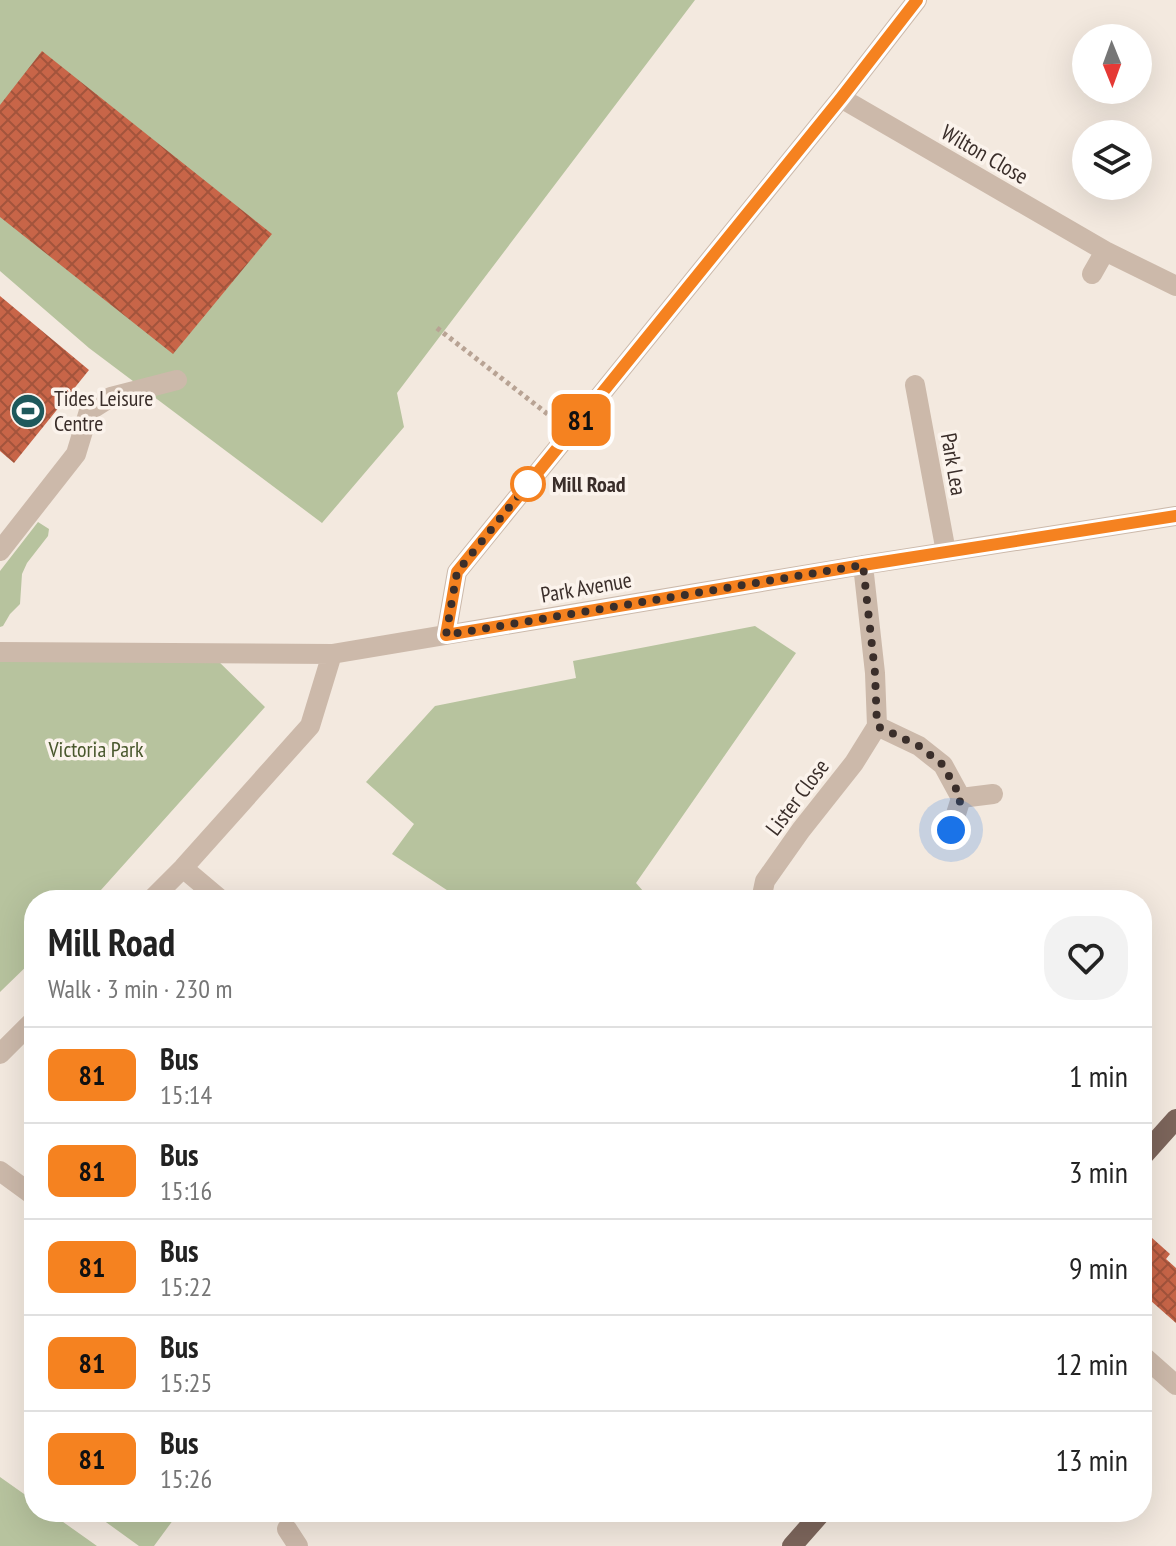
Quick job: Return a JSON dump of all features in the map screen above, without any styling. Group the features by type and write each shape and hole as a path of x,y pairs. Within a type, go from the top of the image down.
{"main road":[{"path":"1152,1146 1176,1119"},
{"path":"792,1546 813,1522"}],"street":[{"path":"446,635 457,572 917,0"},
{"name":"Wilton Close","path":"841,98 1105,251 1176,286"},
{"path":"1092,274 1105,251"},
{"path":"2,545 76,454 89,411 111,397 177,380"},
{"name":"Park Lea","path":"915,385 946,552"},
{"name":"Park Avenue","path":"0,652 332,654 1176,516"},
{"path":"863,565 875,673 877,726 919,746 943,765 961,798 951,830"},
{"path":"161,890 310,726 332,654"},
{"name":"Lister Close","path":"763,890 765,881 854,763 877,726"},
{"path":"961,798 993,794"},
{"path":"183,868 209,890"},
{"path":"0,1054 24,1030"},
{"path":"0,1171 24,1189"},
{"path":"1152,1364 1176,1385"}],"path":[{"path":"437,328 570,432"}],"green space":[{"path":"0,0 695,0 397,393 404,427 322,523 89,348 0,271"},
{"path":"38,522 49,529 48,536 22,574 20,604 0,627 0,571"},
{"path":"755,626 796,653 636,883 642,890 447,890 392,854 414,824 366,782 435,706 576,678 573,661"},
{"name":"Victoria Park","path":"0,652 210,653 265,707 101,890 24,890 24,969 0,992"},
{"path":"0,1477 24,1494 24,1522 63,1522 97,1546 0,1546"},
{"path":"106,1522 172,1522 154,1546 139,1546"}],"building":[{"path":"42,51 272,234 173,354 0,217 0,105"},
{"name":"Tides Leisure Centre","path":"0,296 89,370 14,463 0,451"},
{"path":"1152,1238 1170,1254 1166,1259 1176,1268 1176,1323 1152,1302"}],"bus line":[{"name":"81","path":"917,0 474,549 457,572 446,635 1176,516"}],"place":[{"name":"Tides Leisure Centre","path":"28,411"},
{"name":"Mill Road","path":"528,484"}],"route":[{"path":"528,484 532,479 457,572 446,635 863,565 875,673 877,726 919,746 943,765 961,798 951,830"}]}
